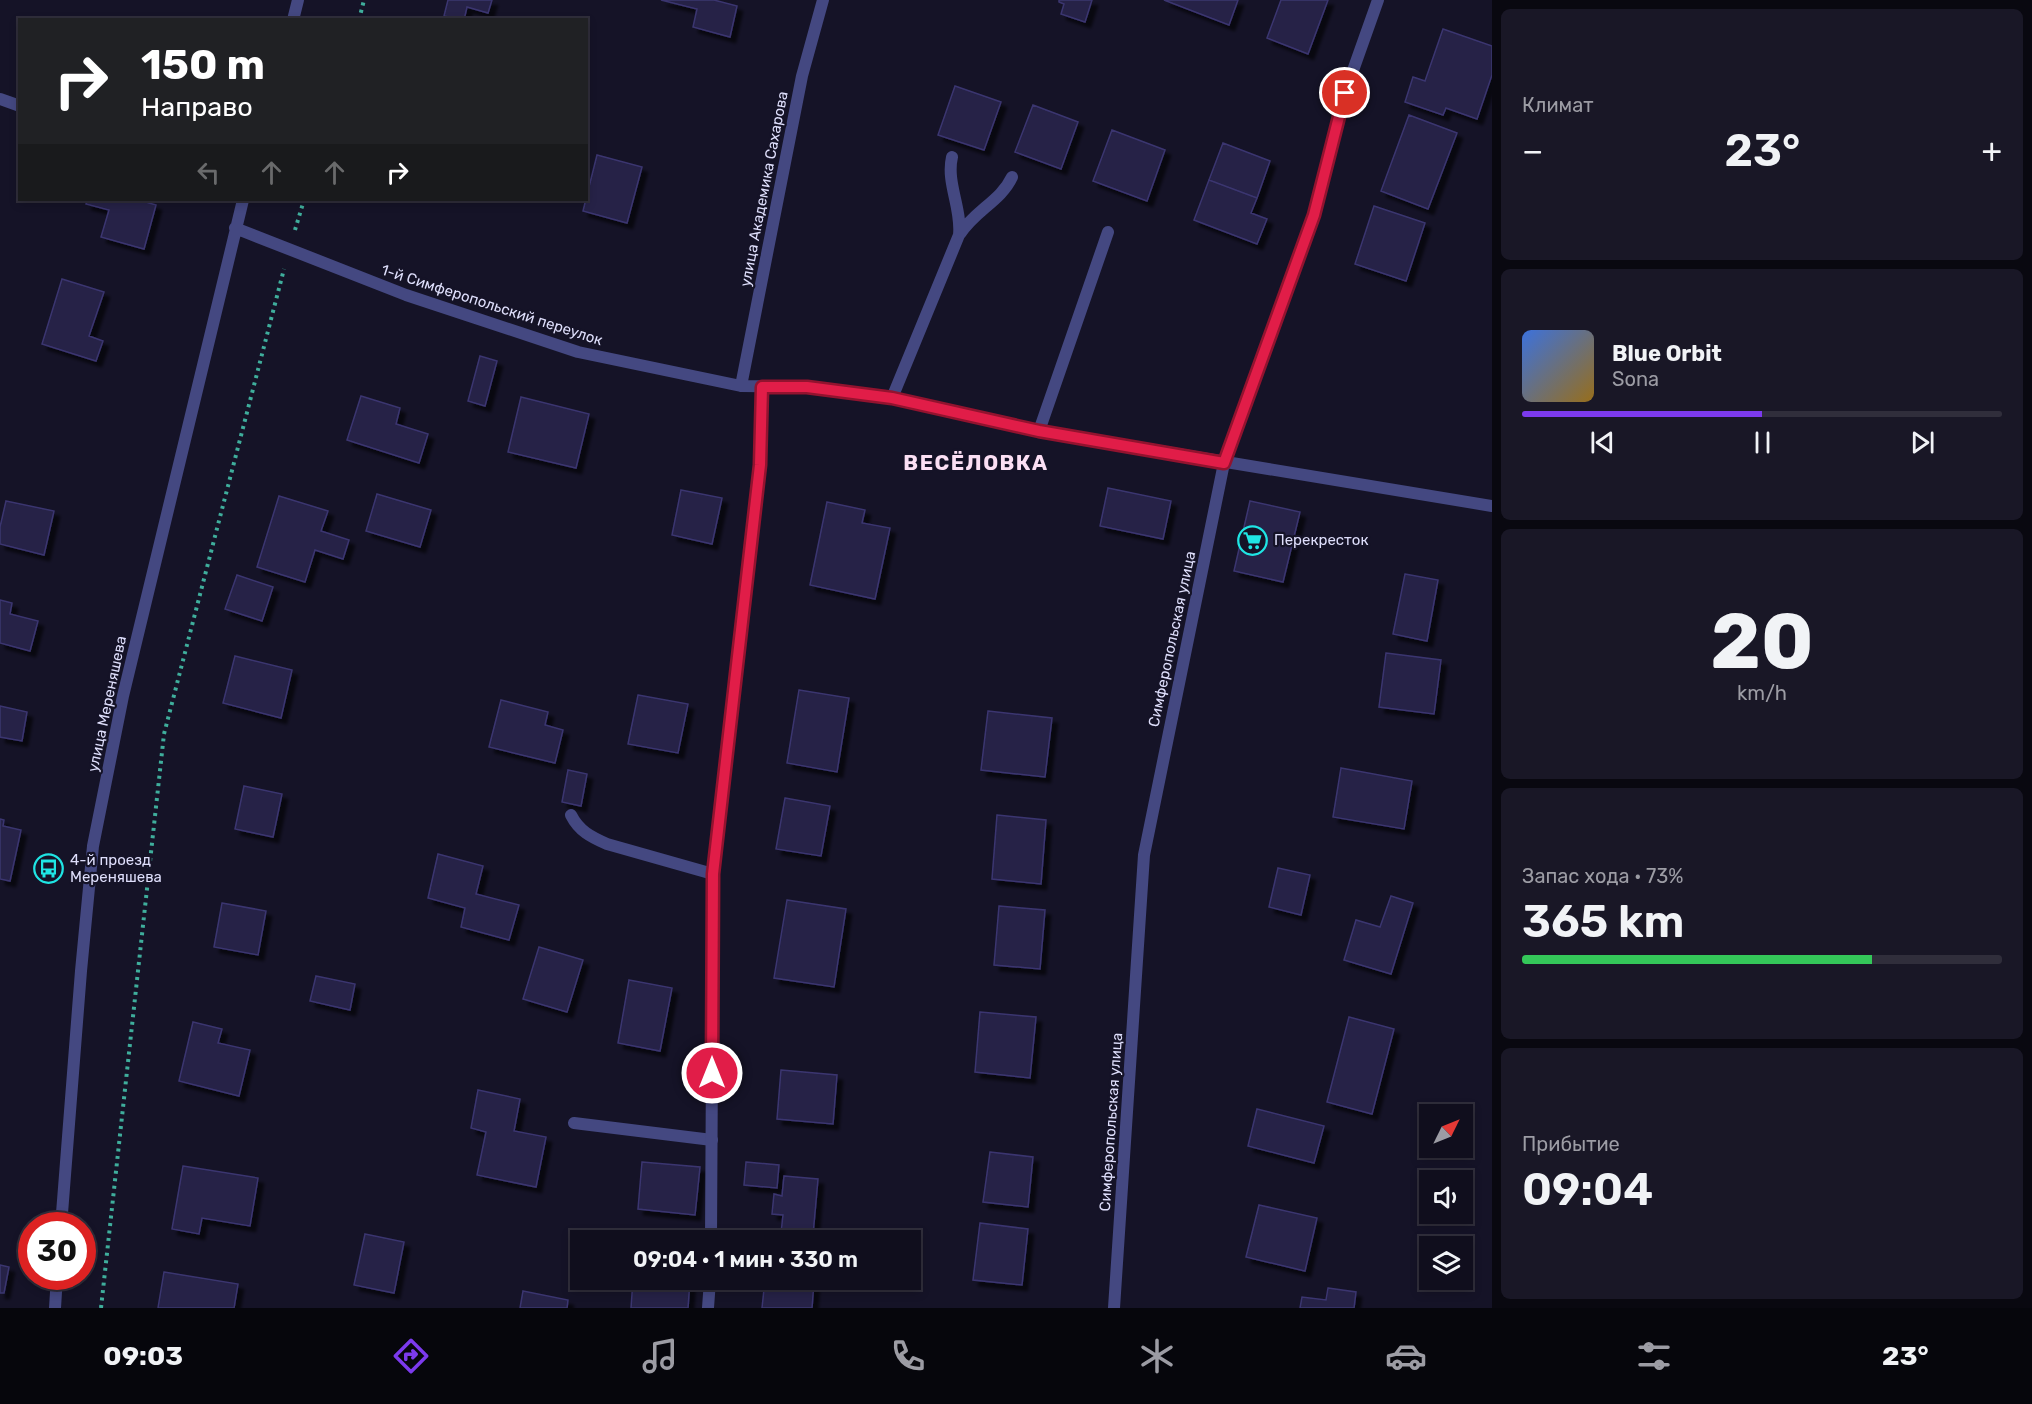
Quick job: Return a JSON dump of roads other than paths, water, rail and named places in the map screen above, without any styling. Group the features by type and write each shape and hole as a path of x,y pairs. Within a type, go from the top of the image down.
{"street":[{"path":"294,18 298,0"},
{"name":"улица Академика Сахарова","path":"741,386 802,76 823,0"},
{"name":"Симферопольская улица","path":"1114,1308 1143,855 1224,463 1314,215 1345,93 1378,0"},
{"path":"0,99 18,105"},
{"path":"952,157 950,167 960,222 959,235"},
{"path":"892,398 959,235 978,212 1007,187 1012,177"},
{"name":"улица Мереняшева","path":"62,1212 93,846 123,696 243,201"},
{"name":"1-й Симферопольский переулок","path":"235,228 406,295 578,352 741,386 807,387 892,398 1039,431 1492,506"},
{"path":"1039,431 1108,232"},
{"path":"711,1230 713,874 760,465 762,387"},
{"path":"571,814 575,823 592,837 608,844 713,874"},
{"path":"574,1123 712,1140"},
{"path":"55,1308 56,1290"},
{"path":"708,1308 709,1290"}],"place":[{"name":"Перекресток","path":"1253,540"},
{"name":"4-й проезд Мереняшева","path":"49,869"}],"district":[{"name":"ВЕСЁЛОВКА","path":"976,463"}]}
